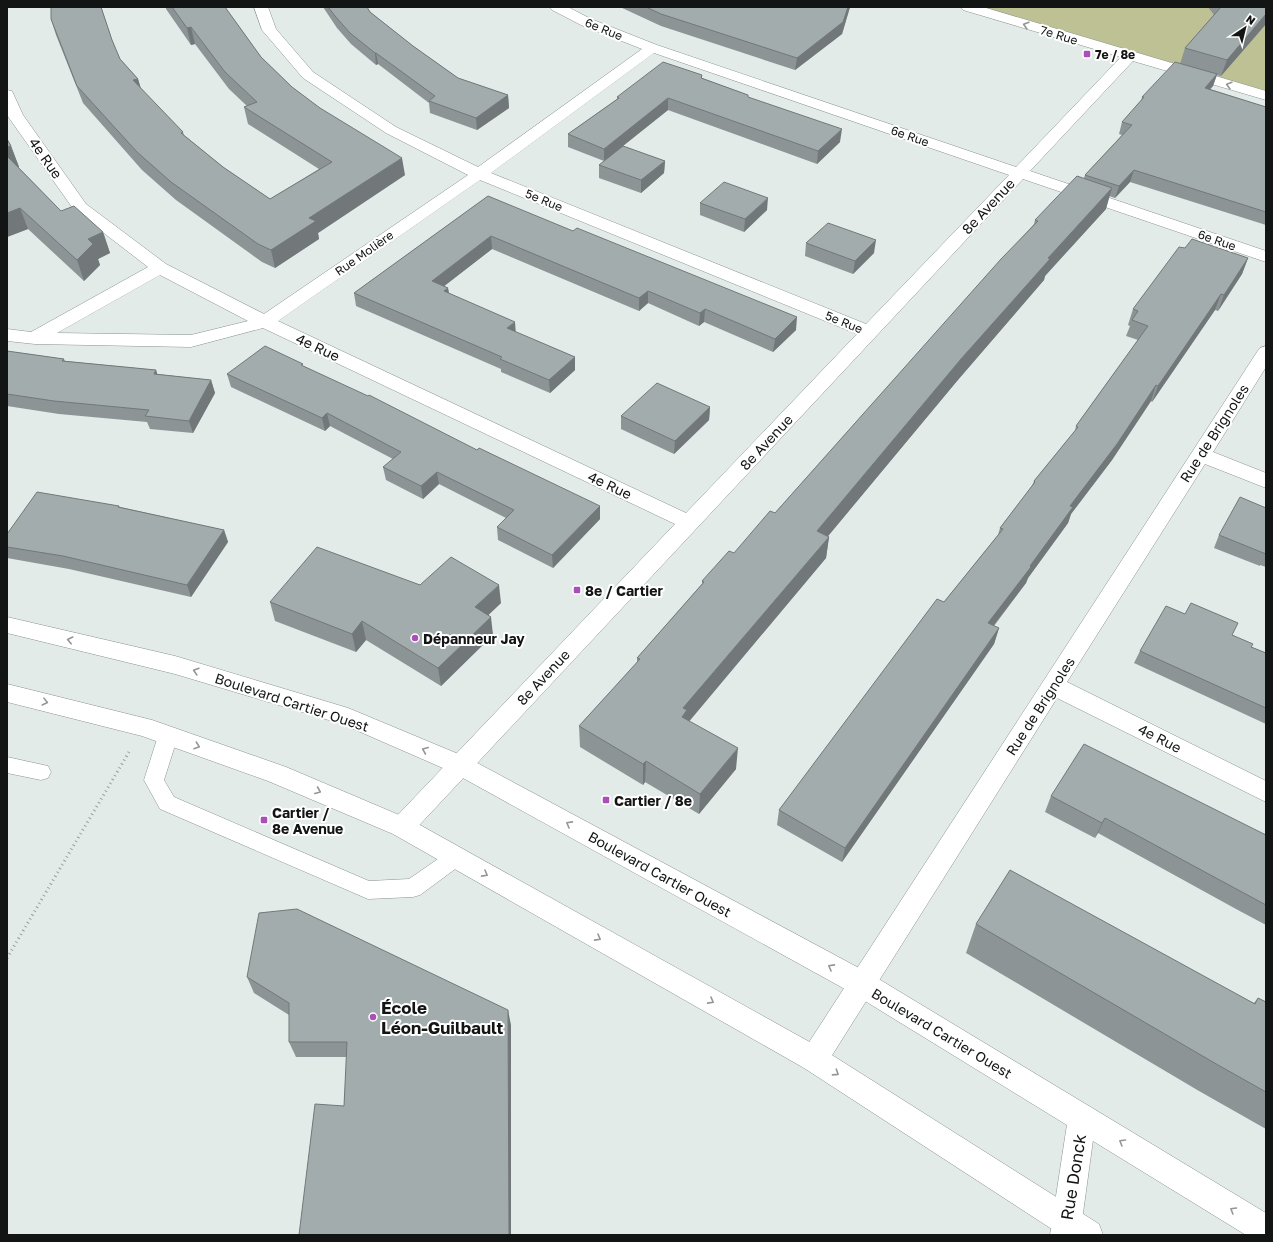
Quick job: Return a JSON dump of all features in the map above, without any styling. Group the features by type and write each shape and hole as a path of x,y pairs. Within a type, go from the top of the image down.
{"street":[{"name":"5e Rue","path":"261,7 269,30 308,75 391,130 479,174 869,332"},
{"name":"6e Rue","path":"557,7 586,22 652,48 1266,257"},
{"name":"7e Rue","path":"968,7 1266,96"},
{"name":"Rue Molière","path":"7,335 35,338 192,341 265,322 479,174 652,48"},
{"name":"8e Avenue","path":"402,827 1130,56"},
{"name":"4e Rue","path":"7,94 11,115 80,207 160,268 265,322 690,523"},
{"path":"35,338 160,268"},
{"name":"Rue de Brignoles","path":"814,1059 1266,352"},
{"path":"1200,454 1266,481"},
{"name":"Boulevard Cartier Ouest","path":"7,625 175,665 348,717 460,765 862,984 1266,1230"},
{"name":"4e Rue","path":"1053,684 1266,792"},
{"path":"7,693 144,728 168,736 278,774 402,827 814,1059 1073,1230"},
{"name":"Rue Donck","path":"1073,1230 1082,1118"}],"lane":[{"path":"168,736 154,780 167,803 368,890 413,888 455,858"},
{"path":"7,765 41,772"}],"path":[{"path":"7,958 144,728"}],"green space":[{"path":"968,7 1266,7 1266,96"}],"building":[{"path":"51,7 101,7 120,59 138,79 133,80 183,132 181,133 223,167 270,199 332,162 244,107 257,102 225,72 191,27 187,28 172,7 225,7 261,57 292,87 320,108 402,158 309,218 316,221 271,250 258,244 171,182 137,152 77,86 51,19"},
{"path":"328,7 367,7 370,12 413,46 458,78 508,95 476,118 429,101 435,96 350,33"},
{"path":"646,7 848,7 843,22 797,58 661,14"},
{"path":"1221,7 1266,7 1266,14 1227,60 1185,48"},
{"path":"663,62 702,75 701,78 748,95 748,97 842,129 818,151 668,98 604,149 568,134 619,98 617,97"},
{"path":"1175,62 1217,74 1205,88 1266,107 1266,212 1134,170 1119,186 1085,175 1132,125 1122,122 1144,97 1142,97"},
{"path":"7,139 11,146 7,147"},
{"path":"623,146 665,161 641,180 599,165"},
{"path":"7,156 61,211 74,206 103,232 88,239 93,244 77,260 20,208 7,213"},
{"path":"1077,176 1112,188 1048,258 1050,259 961,359 817,531 829,537 683,708 687,710 682,717 738,748 700,794 646,761 643,764 579,726 640,659 637,658 704,582 702,581 729,551 734,553 770,511 775,513 1001,259 1038,221 1035,220"},
{"path":"724,182 768,198 745,219 700,203"},
{"path":"488,196 573,231 577,228 797,317 775,339 705,309 700,313 648,291 639,298 491,236 432,281 448,288 444,291 515,322 507,328 575,357 549,380 500,359 502,357 354,293"},
{"path":"828,223 876,240 855,261 806,243"},
{"path":"1192,239 1248,258 1224,295 1221,294 1158,386 1156,385 1117,444 1070,506 1073,507 1030,566 1031,567 988,623 999,628 845,848 779,810 937,599 944,602 1003,529 1000,528 1035,482 1034,481 1078,427 1076,426 1148,326 1132,320 1138,311 1133,309 1179,247 1185,248"},
{"path":"265,346 303,364 301,365 368,396 369,395 477,450 479,448 600,506 552,555 497,527 514,510 437,472 421,486 383,467 401,452 327,413 322,418 227,374"},
{"path":"7,351 64,359 62,361 156,370 154,374 211,380 189,421 145,416 149,410 54,401 7,394"},
{"path":"657,383 710,407 675,441 621,416"},
{"path":"37,492 119,506 118,507 224,530 187,585 63,556 7,547 7,534"},
{"path":"1240,497 1266,508 1266,554 1219,535"},
{"path":"317,547 420,585 451,557 499,585 475,607 491,617 438,668 362,621 352,634 270,602"},
{"path":"1191,603 1238,623 1232,635 1253,644 1251,647 1266,653 1266,708 1140,651 1166,606 1185,614"},
{"path":"1084,744 1266,835 1266,905 1105,818 1102,823 1051,796"},
{"path":"1010,870 1255,1004 1258,998 1266,1002 1266,1092 976,924"},
{"path":"297,909 508,1010 509,1235 299,1235 315,1104 344,1106 347,1042 289,1042 289,1003 247,977 259,913"}],"place":[{"name":"7e / 8e","path":"1087,54"},
{"name":"8e / Cartier","path":"577,590"},
{"name":"Dépanneur Jay","path":"415,638"},
{"name":"Cartier / 8e","path":"606,800"},
{"name":"Cartier / 8e Avenue","path":"264,820"},
{"name":"École Léon-Guilbault","path":"373,1017"}]}
